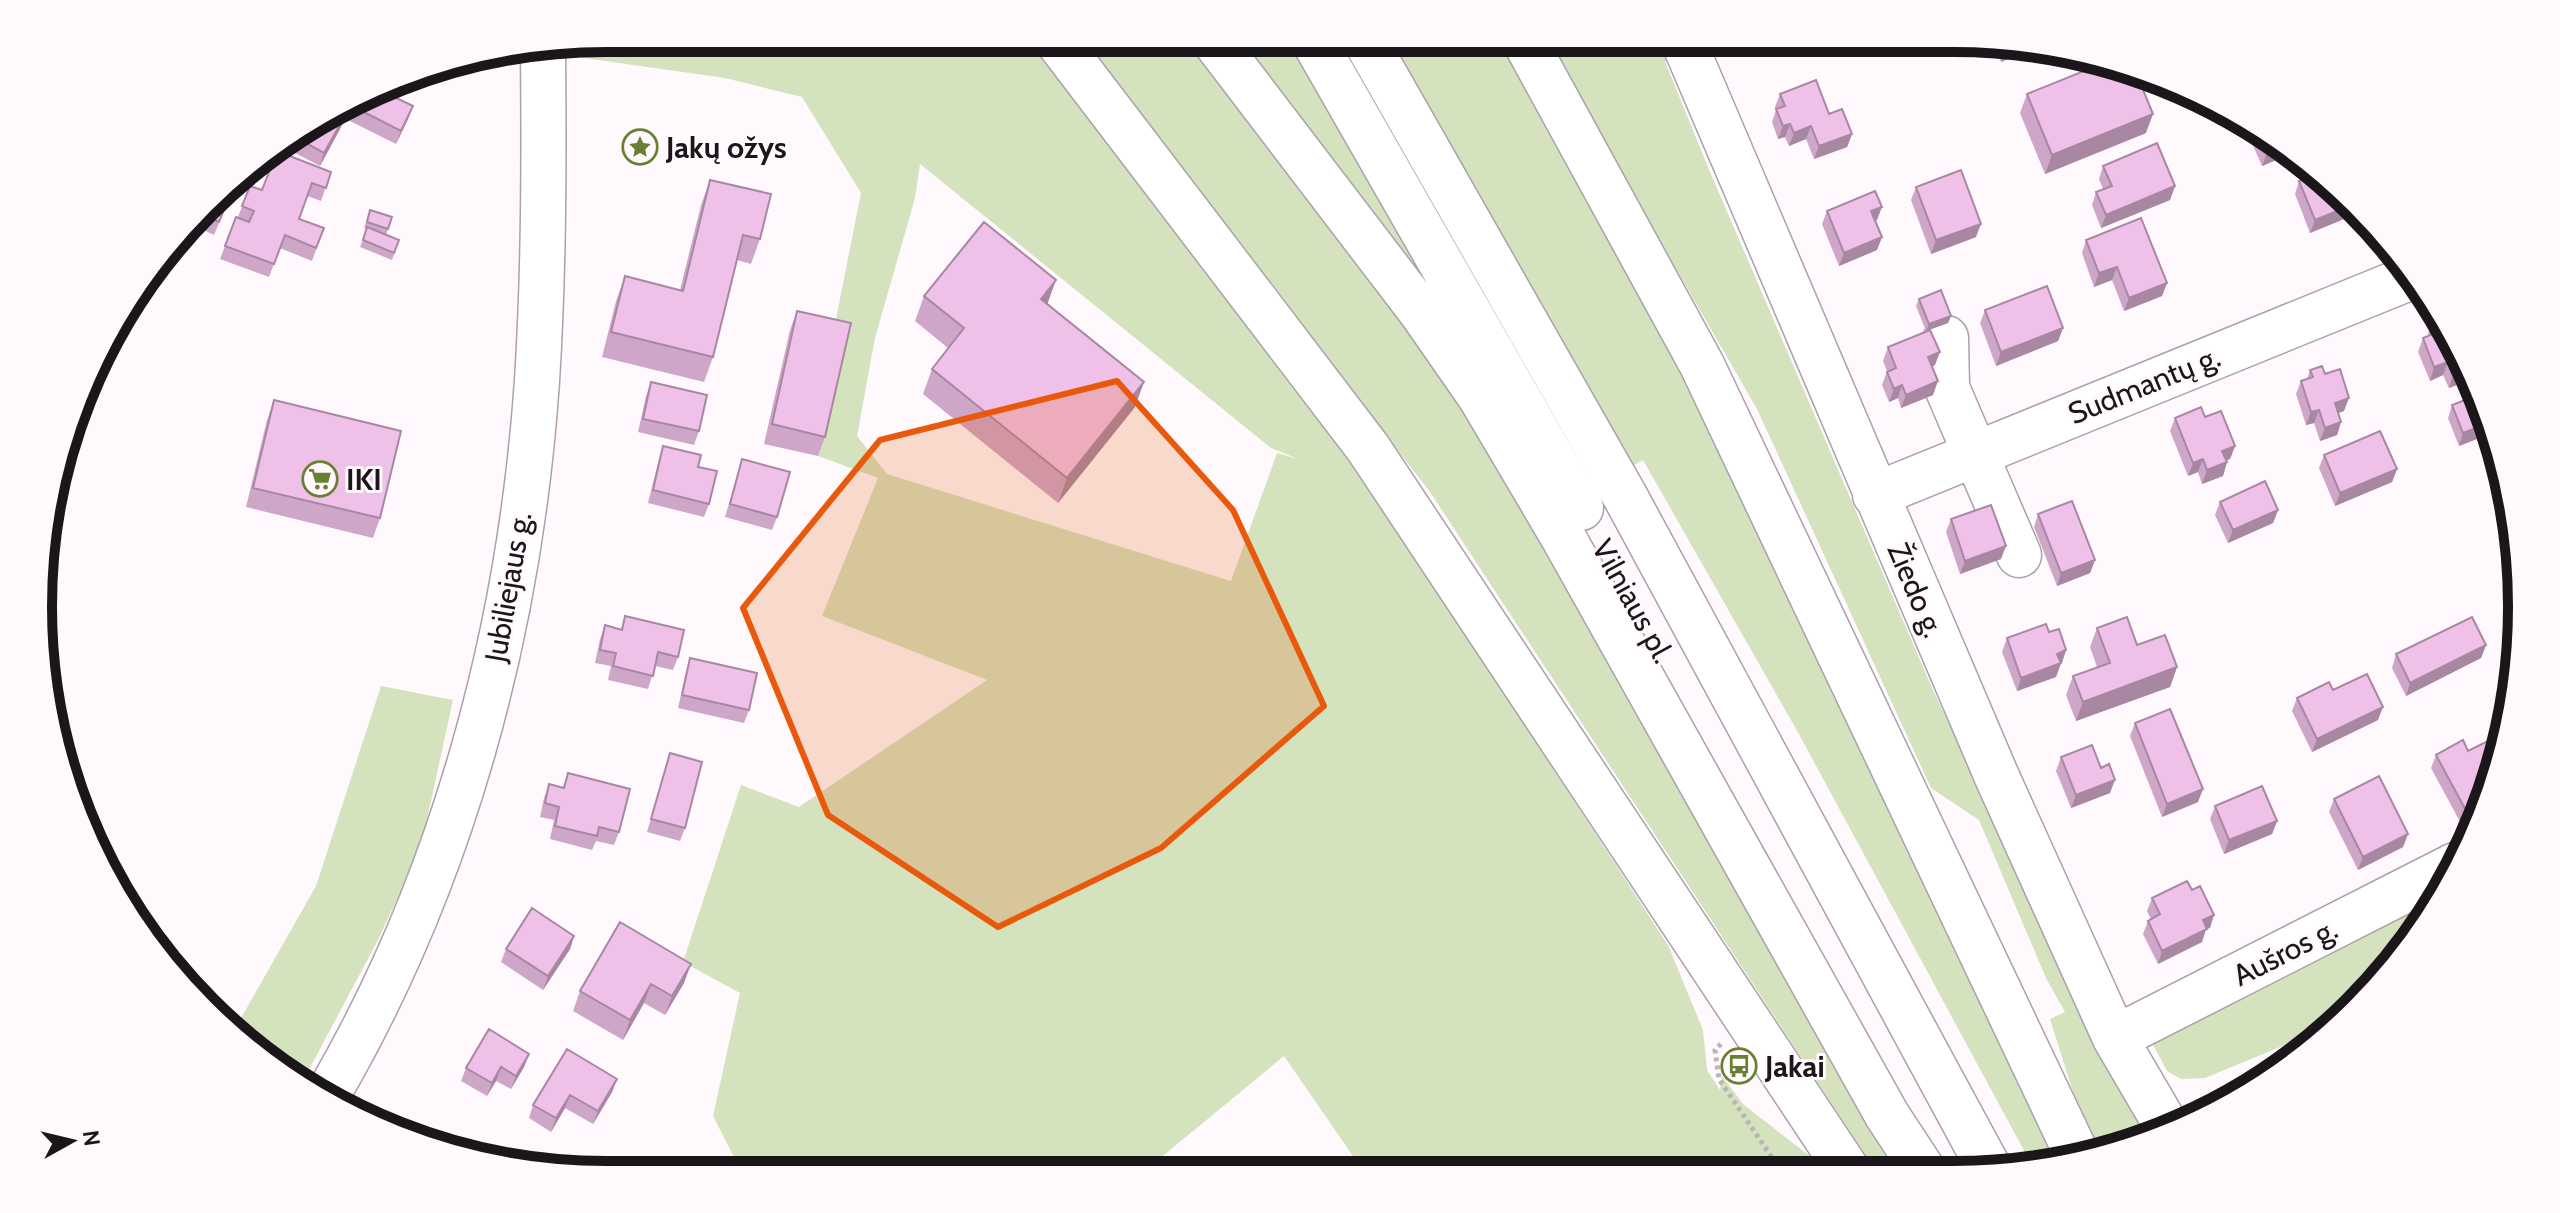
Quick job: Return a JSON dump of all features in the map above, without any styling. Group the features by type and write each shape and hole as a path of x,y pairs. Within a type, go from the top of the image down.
{"main road":[{"path":"1066,52 1368,448 1841,1161"},
{"path":"1223,52 1453,357 1576,528 1880,1102 1917,1161"},
{"name":"Vilniaus pl.","path":"1320,52 1576,528 1936,1161"},
{"name":"Vilniaus pl.","path":"1372,52 1626,498 1985,1160"},
{"path":"1531,52 1702,365 2073,1147"},
{"name":"Žiedo g.","path":"1688,52 1875,495 2115,1038 2163,1120"},
{"name":"Jubiliejaus g.","path":"331,1088 380,999 449,829 480,726 501,635 519,543 537,381 543,56"},
{"name":"Sudmantų g.","path":"1875,495 2402,281"},
{"path":"1946,338 1947,388 1973,455 2019,555"},
{"name":"Aušros g.","path":"2115,1038 2440,873"}],"path":[{"path":"1731,1053 1723,1041 1715,1050 1719,1079 1774,1161"}],"highlighted area":[{"path":"1117,381 1233,510 1324,706 1161,848 998,927 828,815 743,608 880,440"}],"green space":[{"path":"606,52 1050,52 1416,539 1491,654 1485,665 1668,945 1703,1030 1707,1070 1720,1090 1722,1076 1744,1105 1814,1161 1356,1161 1284,1056 1157,1161 736,1161 713,1116 740,993 683,962 741,785 799,807 987,680 822,616 878,478 818,456 844,342 836,319 861,193 802,97 725,78 570,56 570,53","holes":["920,164 1271,448 1298,459 1277,453 1231,581 887,474 857,436 875,338 915,198"]},
{"path":"1089,52 1508,52 1735,471 2055,1151 2027,1156 1800,736 1643,460 1532,522 1901,1161 1869,1161 1430,492"},
{"path":"1551,52 1665,52 1666,64 1710,172 1929,681 1994,821 2150,1125 2093,1143 2073,1092 2050,1019 2065,1012 2046,978 1979,820 1931,788 1757,409"},
{"path":"381,686 453,700 421,847 378,940 307,1073 239,1021 316,886"},
{"path":"2426,897 2393,944 2346,999 2300,1039 2205,1078 2181,1079 2167,1071 2150,1039"}],"building":[{"path":"2089,69 2141,84 2153,114 2052,155 2027,94"},
{"path":"1816,80 1829,114 1842,109 1852,134 1819,146 1811,126 1794,133 1790,124 1783,126 1776,109 1785,106 1780,94"},
{"path":"391,95 413,106 401,131 359,110"},
{"path":"344,118 324,153 303,142"},
{"path":"2157,143 2175,186 2106,215 2096,192 2112,186 2103,166"},
{"path":"286,154 331,172 326,188 312,183 299,219 324,228 316,248 285,235 274,264 225,246 236,217 249,222 254,211 242,206 250,186 262,190 272,165"},
{"path":"1961,170 1981,224 1936,240 1916,187"},
{"path":"2305,179 2341,210 2315,220 2299,181"},
{"path":"710,180 771,194 760,239 743,235 713,357 611,332 625,276 683,291"},
{"path":"1875,191 1882,207 1871,211 1882,237 1844,253 1827,211"},
{"path":"227,202 219,222 211,218"},
{"path":"370,210 392,217 388,229 367,222"},
{"path":"2141,218 2167,283 2129,298 2117,267 2099,273 2086,240"},
{"path":"984,222 1056,280 1041,299 1144,382 1067,478 932,369 964,328 924,296"},
{"path":"367,227 399,240 394,253 363,240"},
{"path":"2047,286 2063,328 2001,352 1985,310"},
{"path":"1941,290 1951,316 1929,324 1919,299"},
{"path":"797,311 851,323 825,437 772,424"},
{"path":"1930,330 1940,352 1928,357 1938,381 1906,395 1902,385 1894,389 1887,372 1896,368 1888,347"},
{"path":"2436,333 2457,374 2453,375 2448,362 2434,367 2423,338"},
{"path":"2322,366 2325,374 2340,369 2349,398 2335,403 2341,422 2325,428 2319,410 2311,412 2301,381 2313,377 2310,370"},
{"path":"651,382 707,395 699,431 643,419"},
{"path":"2468,399 2479,427 2463,433 2452,405"},
{"name":"IKI","path":"274,400 401,431 380,518 253,488"},
{"path":"2201,407 2205,417 2221,411 2235,446 2222,451 2227,462 2207,470 2203,459 2193,463 2175,418"},
{"path":"2380,431 2397,469 2340,493 2324,455"},
{"path":"663,446 701,455 698,467 717,471 709,504 653,490"},
{"path":"742,459 790,472 777,517 730,504"},
{"path":"2265,481 2278,510 2233,530 2220,502"},
{"path":"2072,501 2095,560 2061,573 2038,514"},
{"path":"1991,505 2006,546 1965,561 1951,519"},
{"path":"625,616 684,630 678,657 658,652 653,676 613,666 616,653 600,650 605,625 622,630"},
{"path":"2127,617 2137,645 2165,635 2177,667 2083,702 2073,676 2110,663 2097,628"},
{"path":"2472,617 2486,645 2410,683 2396,654"},
{"path":"2046,624 2049,632 2059,629 2066,650 2057,654 2061,663 2021,678 2007,638"},
{"path":"690,658 757,673 749,710 682,695"},
{"path":"2367,674 2383,707 2317,739 2297,698 2329,682 2333,690"},
{"path":"2170,709 2203,789 2167,804 2135,723"},
{"path":"2463,740 2468,751 2488,741 2489,750 2468,814 2436,755"},
{"path":"2092,745 2101,768 2109,764 2115,780 2076,795 2061,757"},
{"path":"670,753 702,762 685,828 651,819"},
{"path":"568,773 630,789 619,832 599,827 597,836 555,826 559,807 545,803 549,784 564,788"},
{"path":"2379,776 2408,834 2363,857 2334,799"},
{"path":"2262,786 2277,821 2229,840 2215,806"},
{"path":"2187,881 2192,890 2200,886 2214,915 2203,920 2207,929 2162,951 2148,921 2160,914 2152,898"},
{"path":"532,908 574,936 548,976 506,949"},
{"path":"620,922 691,964 672,996 651,984 630,1020 580,991"},
{"path":"489,1029 529,1054 516,1076 501,1067 492,1083 466,1068"},
{"path":"567,1049 617,1079 598,1111 570,1095 556,1118 533,1105"}],"place":[{"name":"Jakų ožys","path":"640,147"},
{"name":"IKI","path":"320,479"},
{"name":"Jakai","path":"1739,1066"}]}
